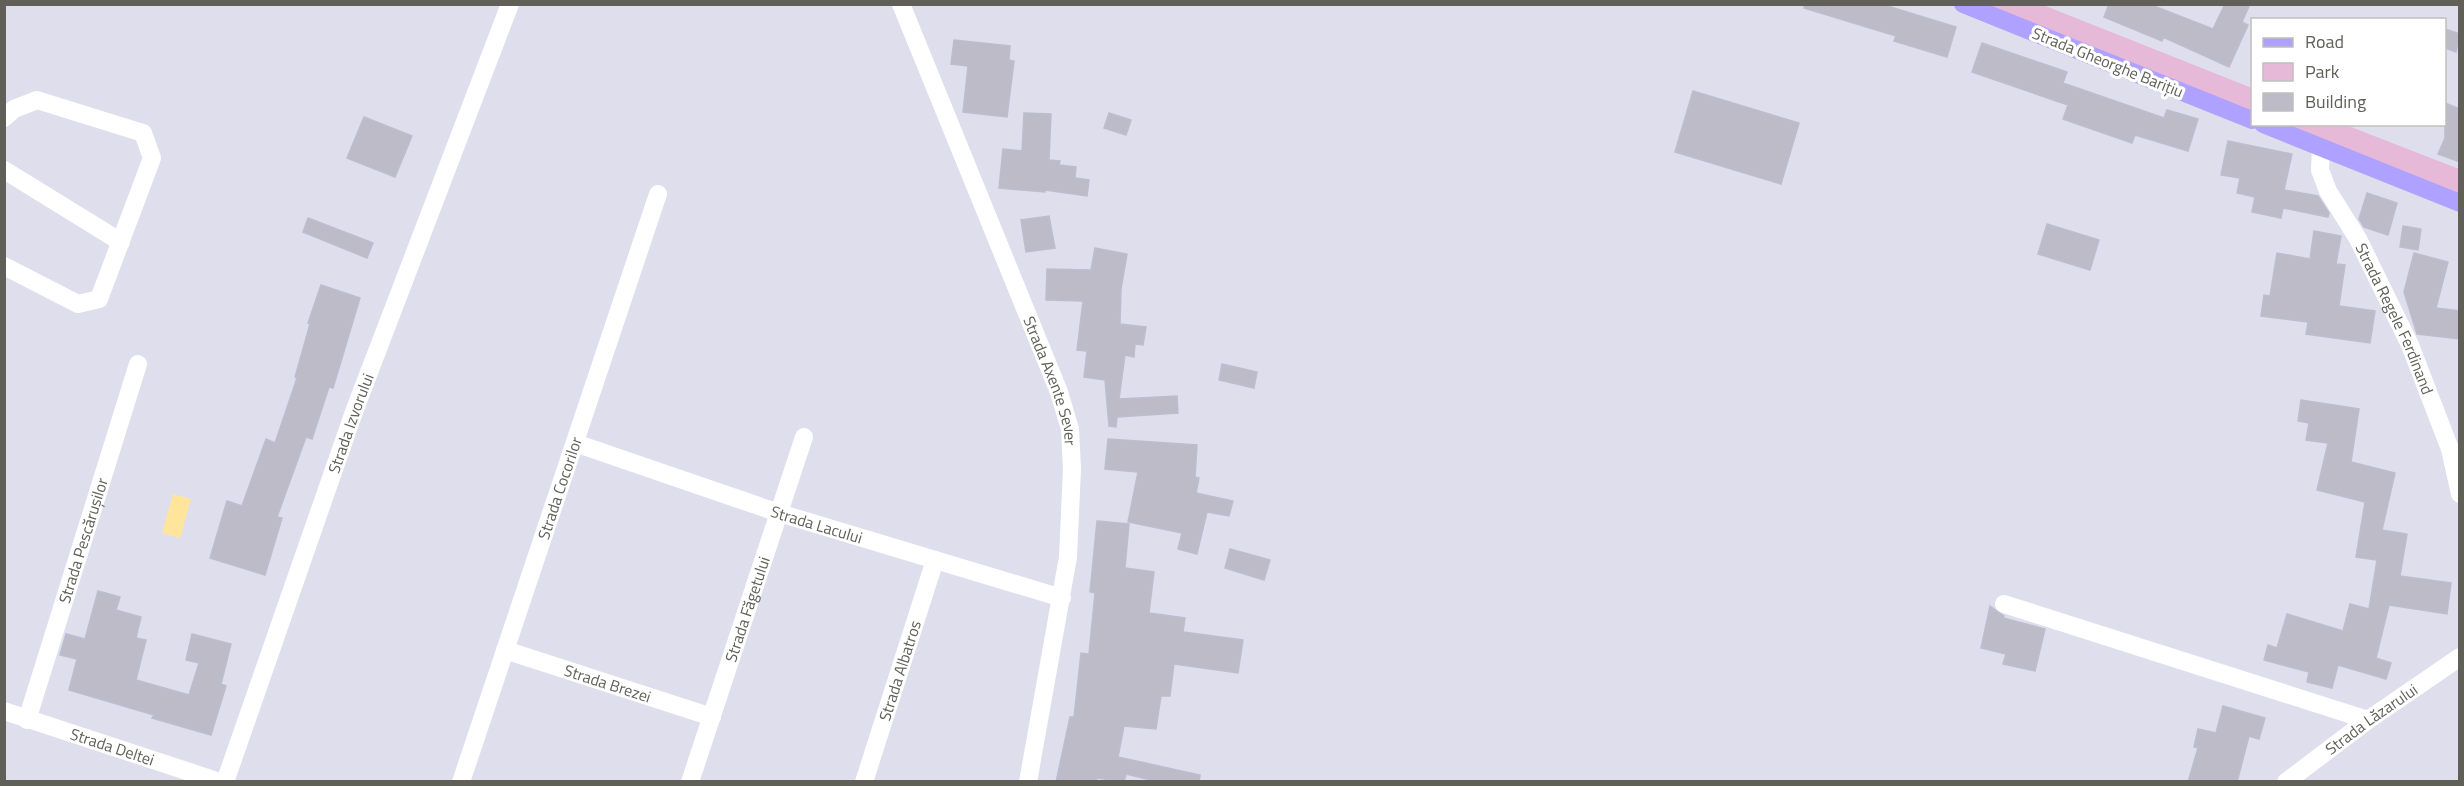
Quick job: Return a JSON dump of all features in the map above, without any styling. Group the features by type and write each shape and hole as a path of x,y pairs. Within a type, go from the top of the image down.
{"main road":[{"name":"Strada Gheorghe Barițiu","path":"1963,4 2251,119"},
{"path":"2268,126 2460,202"}],"street":[{"name":"Strada Izvorului","path":"225,782 355,409 510,4"},
{"name":"Strada Axente Sever","path":"901,4 1059,392 1070,429 1072,469 1068,546 1062,598 1028,782"},
{"path":"4,118 14,109 37,100 143,133 152,158 99,299 78,304 4,266"},
{"name":"Strada Regele Ferdinand","path":"2321,148 2320,170 2328,191 2358,239 2410,345 2450,450 2460,494"},
{"path":"4,170 121,242"},
{"name":"Strada Cocorilor","path":"461,782 658,194"},
{"name":"Strada Pescărușilor","path":"27,720 138,364"},
{"name":"Strada Făgetului","path":"690,782 804,436"},
{"name":"Strada Lacului","path":"574,443 779,513 1062,598"},
{"name":"Strada Albatros","path":"864,782 935,560"},
{"path":"2004,604 2368,720"},
{"name":"Strada Brezei","path":"505,650 712,717"},
{"name":"Strada Lăzarului","path":"2286,782 2368,720 2460,657"},
{"name":"Strada Deltei","path":"4,711 220,782"}],"green space":[{"path":"1963,5 2043,5 2251,88 2251,120"},
{"path":"2266,126 2349,126 2459,169 2459,203"}],"shaded area":[{"path":"173,494 191,499 180,538 162,533"}],"building":[{"path":"1805,4 1881,4 1956,27 1947,57 1894,41 1896,36 1804,8"},
{"path":"2109,4 2149,4 2213,29 2225,4 2250,4 2242,22 2248,25 2229,67 2163,37 2162,41 2104,17"},
{"path":"2446,29 2460,34 2456,52 2446,48"},
{"path":"954,40 1010,46 1009,60 1014,61 1007,117 963,112 968,66 951,64"},
{"path":"1982,43 2067,72 2063,83 2164,118 2167,110 2198,119 2188,151 2135,135 2132,143 2063,119 2068,105 1972,72"},
{"path":"1693,91 1799,123 1781,184 1675,152"},
{"path":"2446,103 2460,109 2460,162 2438,154 2445,138"},
{"path":"1024,113 1051,114 1049,160 1060,161 1059,165 1076,167 1075,178 1089,180 1087,196 1045,190 1045,192 999,188 1003,149 1022,151"},
{"path":"1109,113 1131,120 1126,135 1104,128"},
{"path":"364,117 412,136 395,177 347,158"},
{"path":"2228,141 2292,154 2284,190 2318,196 2329,213 2328,217 2283,208 2281,218 2252,212 2255,197 2237,193 2240,178 2221,175"},
{"path":"2367,193 2397,203 2388,235 2364,227 2359,219"},
{"path":"1049,216 1055,248 1026,252 1021,220"},
{"path":"308,218 373,243 367,258 303,232"},
{"path":"2047,224 2099,240 2090,270 2038,254"},
{"path":"2403,226 2421,229 2418,250 2400,247"},
{"path":"2314,231 2341,236 2336,264 2345,265 2339,306 2375,311 2370,343 2306,334 2308,322 2261,316 2264,295 2270,296 2277,253 2310,259"},
{"path":"1095,248 1127,254 1121,289 1120,324 1146,327 1143,345 1135,344 1134,357 1125,355 1119,399 1177,396 1178,413 1117,417 1116,427 1109,426 1105,380 1084,377 1087,351 1077,350 1083,301 1046,300 1047,269 1091,270"},
{"path":"2414,253 2448,262 2436,308 2460,311 2460,339 2417,334 2404,292"},
{"path":"321,285 360,298 333,388 329,387 312,439 306,437 277,517 282,518 265,575 210,558 227,501 242,506 266,439 275,443 297,378 295,377 310,324 308,323"},
{"path":"1222,364 1257,372 1254,388 1219,380"},
{"path":"2301,400 2359,409 2351,462 2395,473 2382,530 2407,534 2400,576 2451,583 2447,614 2389,605 2376,658 2391,663 2386,679 2338,665 2332,688 2307,682 2309,672 2264,660 2268,645 2277,648 2287,614 2343,631 2350,604 2369,609 2377,560 2356,557 2365,502 2317,490 2328,443 2306,440 2309,423 2298,421"},
{"path":"1108,439 1197,445 1195,477 1199,478 1196,493 1233,501 1229,516 1207,512 1197,554 1178,549 1182,533 1128,522 1138,472 1105,469"},
{"path":"1097,521 1129,524 1125,568 1154,572 1149,613 1185,618 1183,632 1243,640 1238,673 1174,664 1170,696 1161,696 1156,729 1124,726 1118,757 1200,775 1199,782 1159,782 1126,774 1124,782 1097,778 1096,782 1056,782 1070,717 1074,717 1081,653 1089,654 1095,593 1090,592"},
{"path":"1230,549 1270,560 1264,580 1225,568"},
{"path":"98,591 120,597 116,610 141,617 136,638 146,640 136,680 189,695 199,663 186,660 192,634 231,644 221,684 226,686 211,735 152,718 154,715 69,690 77,659 60,655 66,634 85,639"},
{"path":"1990,606 2004,616 2003,618 2045,629 2035,671 2003,664 2006,654 1981,648"},
{"path":"2223,706 2265,718 2259,739 2249,736 2237,782 2188,782 2198,748 2194,747 2198,729 2216,733"}]}
